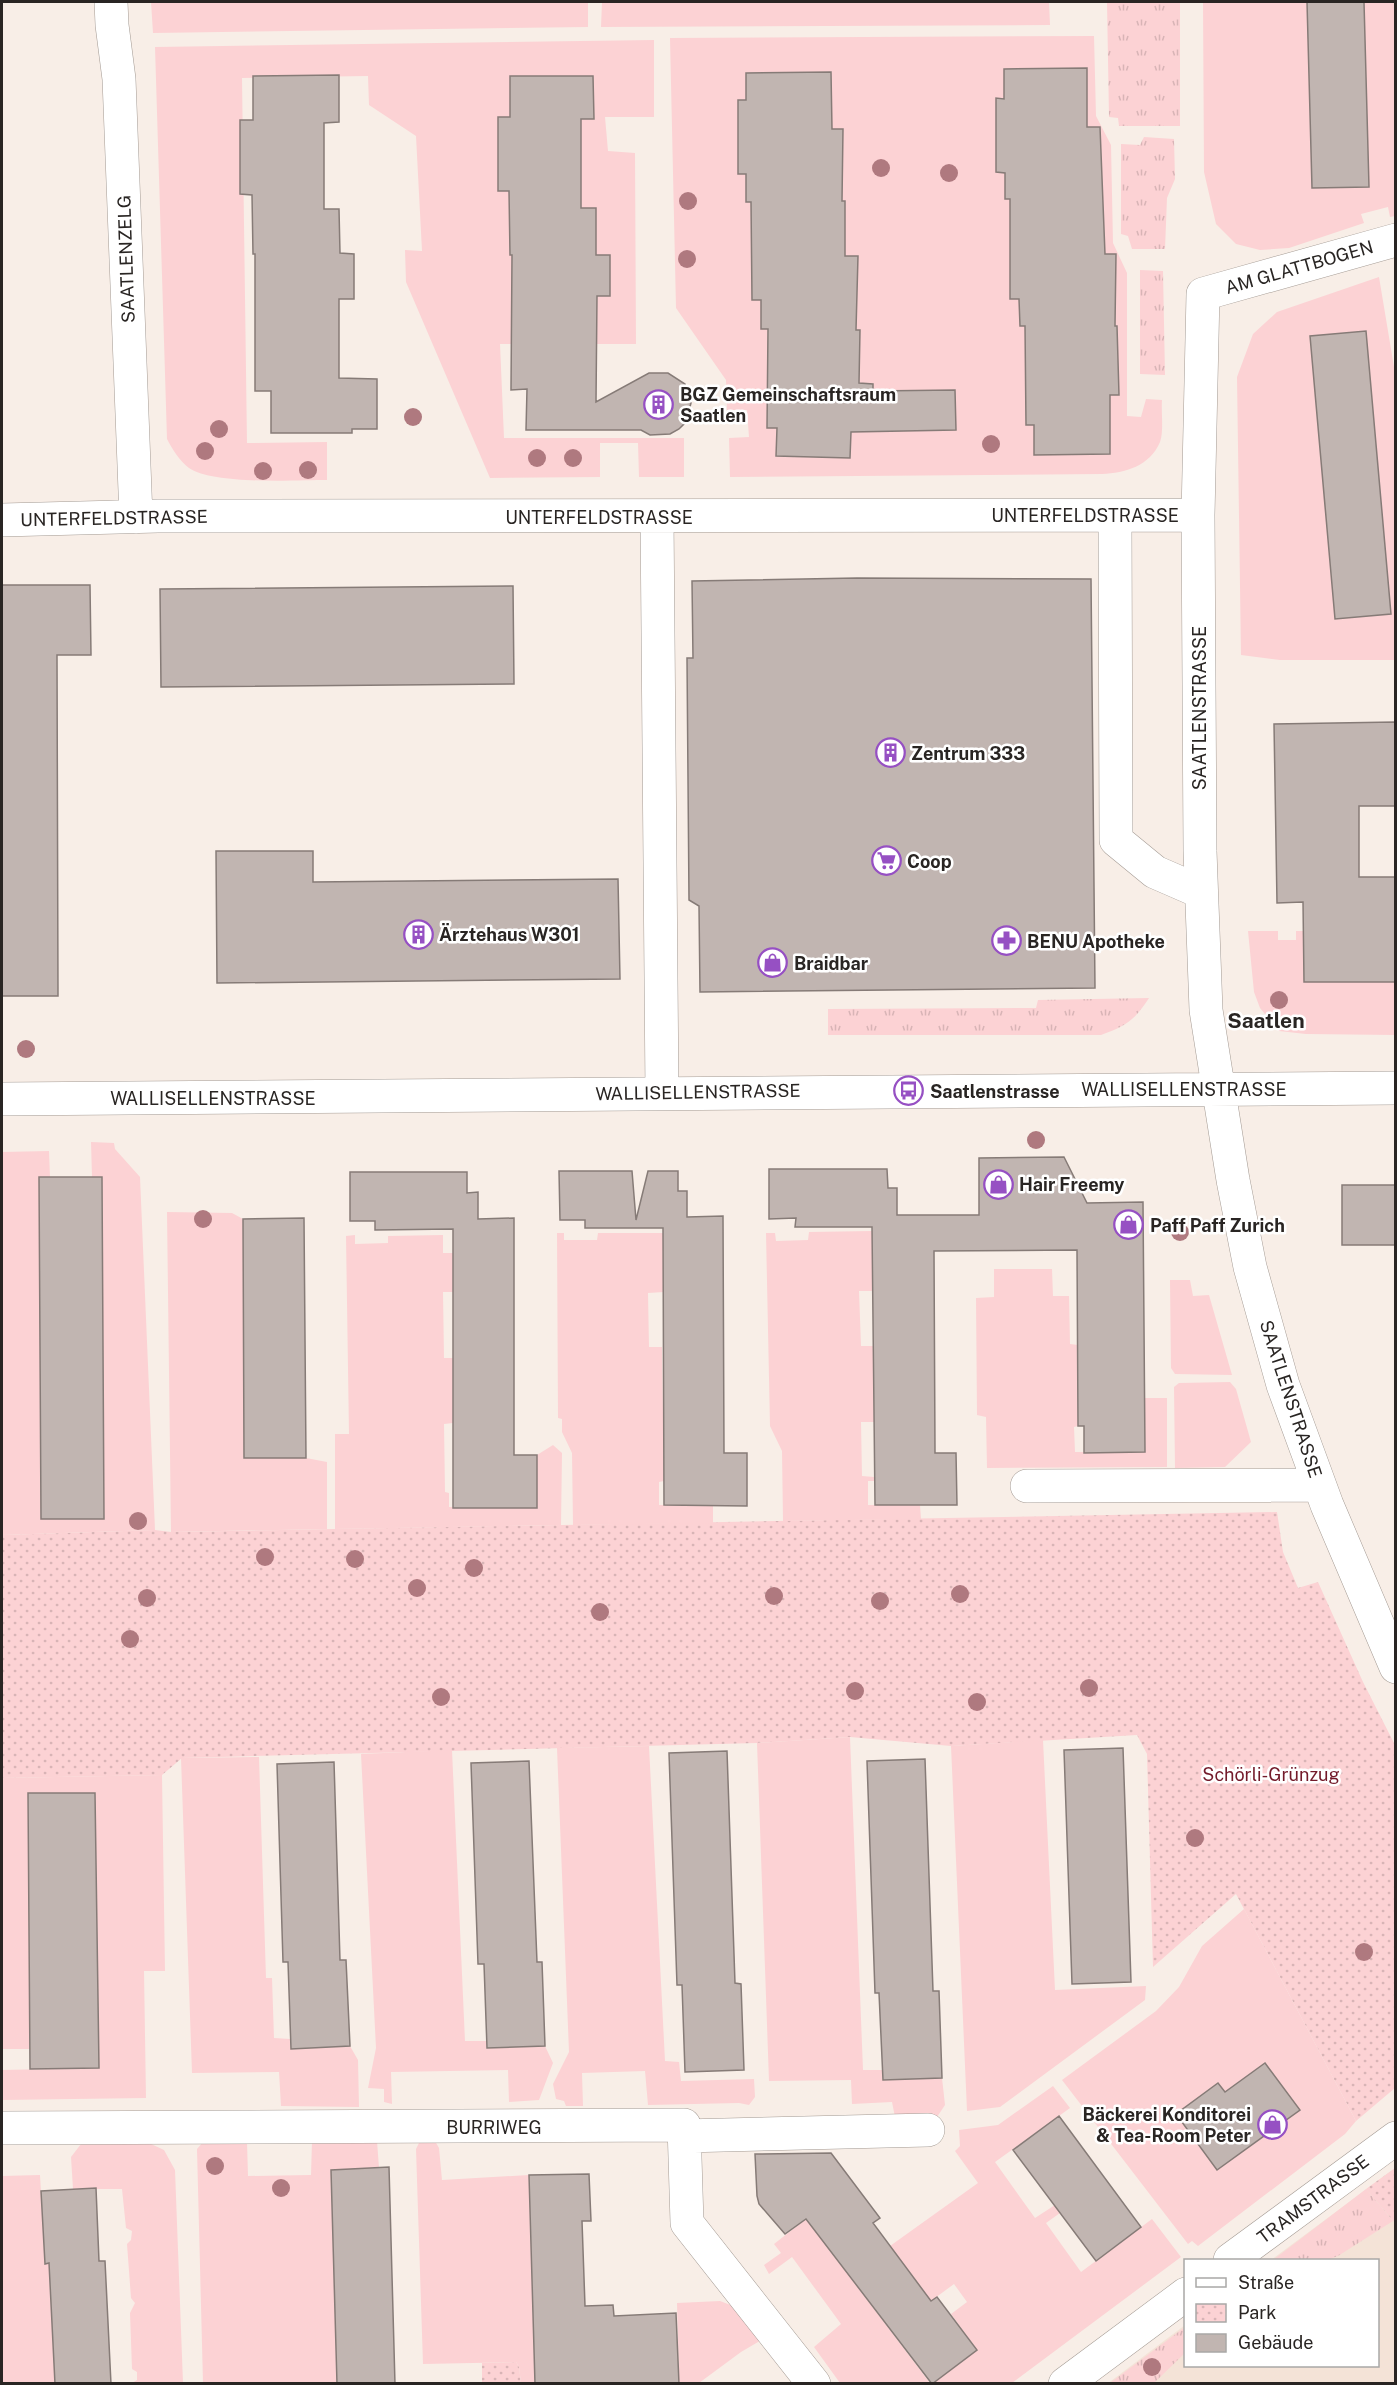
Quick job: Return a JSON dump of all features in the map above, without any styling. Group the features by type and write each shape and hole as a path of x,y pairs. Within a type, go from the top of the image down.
{"street":[{"name":"SAATLENZELG","path":"111,2 119,79 136,518"},
{"name":"AM GLATTBOGEN","path":"1203,294 1395,240"},
{"name":"SAATLENSTRASSE","path":"1203,294 1198,515 1201,892 1206,1010 1250,1266 1283,1385 1319,1485 1395,1667"},
{"name":"UNTERFELDSTRASSE","path":"2,520 1198,515"},
{"path":"1115,516 1116,840 1155,872 1201,892"},
{"path":"657,517 662,1093"},
{"name":"WALLISELLENSTRASSE","path":"2,1099 1395,1088"},
{"path":"1027,1486 1319,1485"},
{"name":"BURRIWEG","path":"2,2128 684,2125 684,2136"},
{"path":"814,2384 687,2223 684,2136 928,2130"},
{"name":"TRAMSTRASSE","path":"1231,2259 1395,2138"},
{"path":"1065,2384 1184,2295"}],"shaded area":[{"path":"1395,2168 1395,2383 1107,2384 1184,2326 1184,2367 1379,2367 1379,2259 1272,2259"}],"green space":[{"path":"151,2 588,2 588,27 153,33"},
{"path":"602,2 1049,2 1050,25 601,27"},
{"path":"1107,2 1180,2 1180,126 1119,126 1118,118 1109,117"},
{"path":"1203,2 1395,2 1395,216 1390,217 1388,207 1361,214 1364,223 1289,248 1260,250 1236,244 1216,224 1204,172"},
{"path":"1094,36 1096,116 1111,145 1113,243 1127,273 1127,416 1141,417 1146,399 1162,400 1162,432 1156,450 1136,467 1102,474 730,477 729,438 749,437 747,410 727,410 726,380 676,308 670,38"},
{"path":"654,40 654,117 605,117 608,151 635,153 636,344 500,344 504,438 684,438 684,477 639,477 638,443 600,443 600,477 490,478 406,282 405,250 422,251 416,136 369,105 368,76 242,78 247,443 327,442 327,480 255,480 217,477 189,468 182,462 167,439 155,47"},
{"path":"1144,137 1174,139 1175,179 1167,198 1165,249 1132,249 1128,236 1121,234 1121,144 1140,145"},
{"path":"1140,270 1163,271 1165,375 1140,374"},
{"path":"1379,277 1395,373 1395,660 1280,660 1241,655 1237,377 1253,334 1277,312"},
{"path":"1248,931 1278,931 1278,940 1296,940 1296,931 1303,931 1304,982 1395,982 1395,1035 1306,1034 1279,1031 1260,1008 1254,992"},
{"path":"1149,998 1129,1022 1101,1035 828,1035 828,1009 1036,1008 1038,1000"},
{"path":"91,1142 114,1143 115,1149 140,1177 155,1530 2,1535 2,1152 49,1151 50,1177 39,1177 42,1519 104,1519 102,1177 92,1177"},
{"path":"167,1212 232,1213 243,1219 244,1458 306,1458 327,1462 327,1529 171,1532"},
{"path":"872,1231 872,1291 859,1291 861,1346 873,1346 874,1422 861,1422 862,1476 874,1477 874,1481 868,1481 868,1505 920,1505 921,1519 783,1521 782,1451 770,1426 766,1233 775,1233 776,1241 808,1240 809,1232"},
{"path":"557,1233 564,1233 564,1240 597,1240 598,1233 663,1233 664,1292 648,1293 649,1347 662,1347 664,1481 659,1482 659,1505 713,1505 713,1523 573,1525 572,1453 562,1432 562,1419 558,1418"},
{"path":"355,1235 355,1244 388,1243 388,1236 443,1235 443,1253 453,1253 454,1292 443,1292 444,1358 454,1358 453,1423 444,1424 445,1492 449,1493 449,1507 537,1508 537,1455 553,1445 562,1453 561,1525 335,1529 335,1434 349,1434 346,1236"},
{"path":"994,1269 1052,1269 1053,1296 1069,1296 1070,1344 1078,1345 1078,1426 1074,1427 1075,1452 1145,1452 1145,1398 1167,1398 1167,1467 987,1468 986,1417 977,1415 976,1298 994,1297"},
{"path":"1170,1280 1190,1280 1193,1296 1209,1295 1232,1375 1175,1374 1171,1368"},
{"path":"1230,1382 1236,1389 1251,1442 1225,1467 1175,1468 1174,1387 1179,1383"},
{"name":"Schörli-Grünzug","path":"1277,1512 1283,1552 1298,1588 1318,1582 1363,1682 1395,1745 1395,2088 1356,2121 1236,1894 1153,1967 1147,1754 1137,1735 951,1746 850,1737 757,1743 182,1758 162,1775 2,1778 2,1535 155,1530 171,1532"},
{"path":"850,1737 863,2070 882,2070 883,2080 942,2078 945,2105 937,2117 895,2117 892,2102 852,2104 851,2080 769,2081 757,1743"},
{"path":"1043,1740 1055,1990 1146,1986 1145,2000 1000,2107 967,2111 951,1746"},
{"path":"649,1746 665,2061 679,2062 681,2081 754,2079 755,2097 749,2105 739,2103 648,2105 645,2071 582,2073 583,2106 566,2106 564,2101 556,2099 553,2084 569,2052 557,1748"},
{"path":"452,1750 465,2041 487,2041 487,2048 545,2046 553,2063 539,2100 509,2102 508,2070 391,2072 392,2104 384,2102 384,2089 368,2088 376,2048 361,1754"},
{"path":"259,1757 266,1978 272,1978 274,2038 290,2039 291,2049 350,2046 358,2060 359,2107 281,2106 279,2072 192,2073 181,1758"},
{"path":"162,1775 165,1971 144,1971 146,2098 2,2100 2,2070 99,2068 95,1793 28,1793 30,2049 2,2049 2,1778"},
{"path":"1244,1909 1356,2121 1345,2134 1198,2246 1192,2241 1188,2244 1062,2080 1156,2011 1179,1987 1202,1946"},
{"path":"1053,2086 1070,2108 995,2162 1035,2218 1055,2205 1060,2213 1046,2223 1081,2272 1152,2219 1181,2257 1012,2383 932,2384 977,2350 951,2314 967,2302 954,2284 931,2301 890,2246 978,2183 955,2151 960,2146 959,2130 998,2125"},
{"path":"312,2141 377,2141 379,2168 331,2170 338,2383 203,2383 197,2149 203,2142 247,2142 248,2176 311,2175"},
{"path":"420,2141 435,2141 439,2148 442,2180 529,2175 535,2383 521,2383 516,2362 423,2364 416,2149"},
{"path":"149,2143 164,2150 175,2170 183,2383 132,2383 137,2380 137,2372 132,2369 130,2313 135,2303 131,2298 127,2244 131,2240 132,2231 126,2228 122,2189 73,2189 71,2157 81,2144"},
{"path":"1395,2168 1395,2223 1366,2189"},
{"path":"40,2175 45,2263 49,2263 55,2383 2,2383 2,2176"},
{"path":"1366,2189 1393,2221 1330,2259 1274,2259"},
{"path":"806,2219 930,2383 840,2383 814,2347 841,2324 792,2257 769,2274 764,2265 781,2253 774,2244"},
{"path":"720,2301 741,2309 765,2338 741,2352 699,2383 622,2384 622,2381 679,2380 677,2303"},
{"path":"1184,2328 1184,2354 1154,2383 1110,2383"},
{"path":"516,2362 521,2383 482,2384 482,2363"}],"building":[{"path":"1307,2 1364,2 1369,187 1312,188"},
{"path":"1087,68 1087,127 1100,127 1105,254 1116,254 1115,326 1117,326 1119,395 1110,395 1110,454 1034,455 1034,425 1026,425 1025,326 1020,326 1019,299 1010,299 1010,199 1005,199 1005,173 996,172 996,98 1004,99 1004,69"},
{"path":"831,72 832,129 843,129 842,201 845,201 845,256 858,256 856,330 860,330 859,383 873,384 873,391 955,390 956,430 851,432 850,458 776,456 777,428 767,428 768,329 761,329 761,300 752,300 751,202 746,202 746,174 738,174 738,100 746,100 746,73"},
{"path":"339,75 339,122 324,123 324,209 339,209 340,253 354,254 354,299 339,299 339,378 377,379 377,429 352,429 352,433 271,433 271,391 255,391 255,254 253,254 252,195 240,194 240,120 253,120 253,76"},
{"path":"510,76 593,76 594,119 581,119 581,208 596,208 596,255 610,255 610,296 597,296 596,402 649,373 668,373 685,384 691,403 686,422 670,434 650,435 641,430 526,430 527,389 511,390 512,255 510,255 509,191 498,191 498,117 510,117"},
{"path":"1366,331 1391,614 1335,619 1310,336"},
{"name":"Zentrum 333","path":"857,578 1091,579 1095,988 700,992 699,906 689,900 687,658 693,658 692,581"},
{"path":"2,585 90,585 91,655 57,655 58,996 2,996"},
{"path":"513,586 514,684 161,687 160,589"},
{"path":"1395,722 1395,806 1359,806 1359,877 1395,877 1395,982 1304,982 1303,902 1277,903 1274,724"},
{"name":"Ärztehaus W301","path":"216,851 313,851 313,882 618,879 620,979 217,983"},
{"path":"1064,1157 1087,1203 1143,1202 1145,1452 1084,1453 1084,1426 1078,1426 1077,1250 934,1251 935,1453 956,1453 957,1505 875,1505 872,1227 795,1227 796,1218 769,1219 769,1169 887,1169 888,1188 897,1188 897,1215 979,1215 979,1158"},
{"path":"559,1171 632,1171 636,1220 648,1171 678,1171 678,1191 687,1191 687,1217 723,1216 724,1453 747,1453 747,1506 664,1505 663,1228 585,1228 585,1220 560,1220"},
{"path":"350,1172 467,1172 467,1193 478,1192 478,1219 514,1218 514,1455 537,1455 537,1508 453,1508 453,1229 375,1230 375,1221 350,1221"},
{"path":"39,1177 102,1177 104,1519 41,1519"},
{"path":"1342,1185 1395,1185 1395,1245 1342,1245"},
{"path":"304,1218 306,1458 244,1458 243,1219"},
{"path":"1123,1748 1131,1982 1072,1984 1064,1750"},
{"path":"727,1751 735,1983 741,1984 744,2070 685,2072 682,1985 677,1985 669,1753"},
{"path":"925,1759 933,1991 939,1991 942,2078 883,2080 879,1993 875,1993 867,1761"},
{"path":"529,1761 537,1962 542,1962 545,2046 487,2048 484,1964 478,1964 471,1763"},
{"path":"334,1762 340,1960 346,1960 350,2046 291,2049 288,1962 283,1962 277,1764"},
{"path":"28,1793 95,1793 99,2068 30,2069"},
{"path":"1265,2063 1300,2110 1217,2170 1176,2114 1218,2083 1225,2092"},
{"path":"1059,2116 1141,2227 1096,2261 1013,2150"},
{"path":"831,2153 880,2218 873,2223 931,2301 937,2297 977,2350 932,2384 806,2219 785,2234 759,2204 755,2154"},
{"path":"389,2167 395,2384 337,2384 331,2170"},
{"path":"589,2174 591,2221 582,2221 585,2306 613,2305 614,2316 676,2313 679,2384 535,2384 529,2175"},
{"path":"96,2188 99,2261 105,2261 111,2384 55,2384 49,2263 45,2264 41,2191"}],"place":[{"name":"BGZ Gemeinschaftsraum Saatlen","path":"659,404"},
{"name":"Zentrum 333","path":"890,753"},
{"name":"Coop","path":"886,861"},
{"name":"Ärztehaus W301","path":"418,934"},
{"name":"BENU Apotheke","path":"1006,941"},
{"name":"Braidbar","path":"773,963"},
{"name":"Saatlenstrasse","path":"909,1091"},
{"name":"Hair Freemy","path":"998,1184"},
{"name":"Paff Paff Zurich","path":"1129,1225"},
{"name":"Bäckerei Konditorei & Tea-Room Peter","path":"1272,2124"}],"district":[{"name":"Saatlen","path":"1266,1020"}]}
